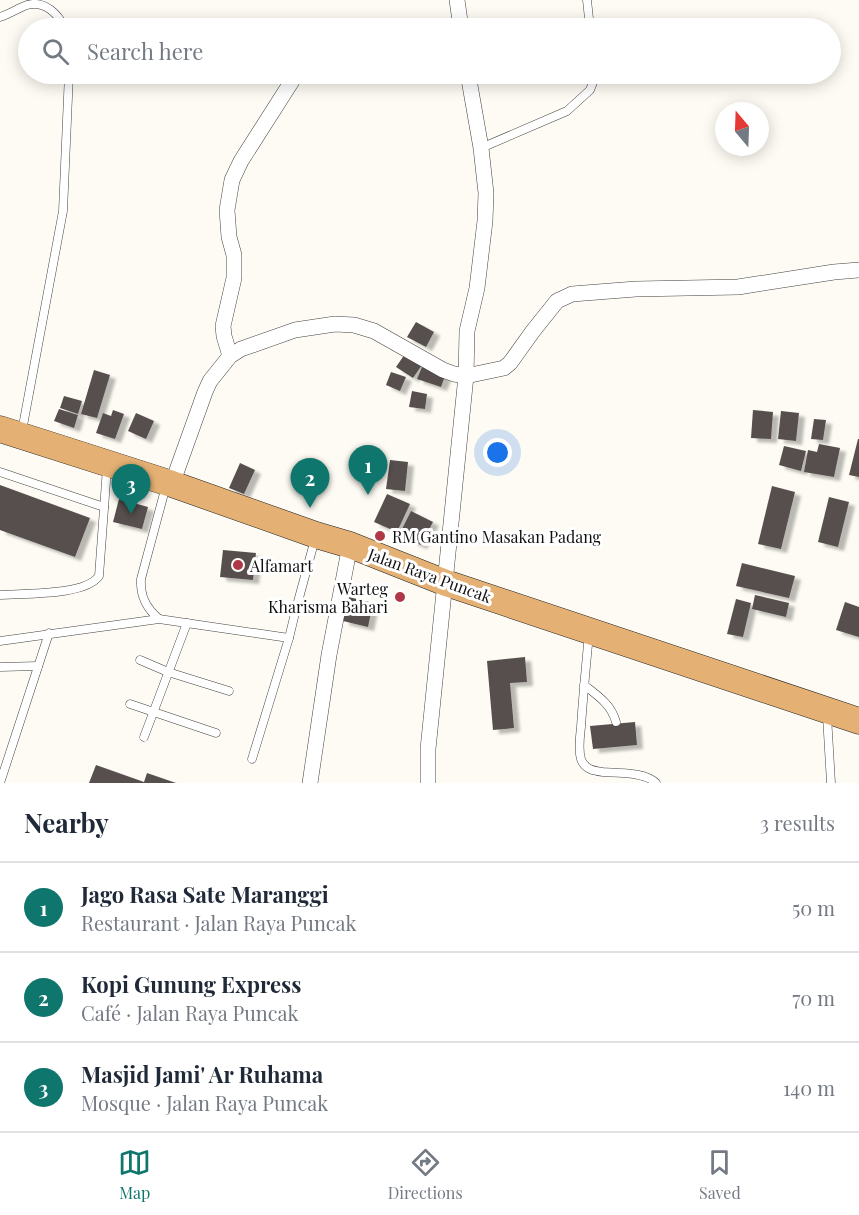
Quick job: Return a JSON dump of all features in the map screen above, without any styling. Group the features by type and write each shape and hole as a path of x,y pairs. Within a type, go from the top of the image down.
{"highway":[{"name":"Jalan Raya Puncak","path":"10,433 170,483 350,545 446,583 859,721"}],"street":[{"path":"457,0 460,18"},
{"path":"230,356 224,336 224,317 234,278 234,255 229,237 227,210 232,180 241,161 290,84"},
{"path":"428,783 428,749 466,376 467,331 477,288 485,221 486,193 481,148 470,84"},
{"path":"170,483 210,381 230,356 241,349 295,330 335,324 354,325 374,331 443,370 466,376 504,368 557,301 572,294 636,289 738,287 859,270"},
{"path":"310,783 329,656 350,545"}],"lane":[{"path":"587,0 589,18"},
{"path":"0,17 29,4 40,4 51,9 59,18"},
{"path":"10,433 63,211 69,84"},
{"path":"481,148 567,111 590,90 592,84"},
{"path":"0,595 50,593 95,582 99,576 107,463"},
{"path":"0,472 104,507"},
{"path":"159,619 150,612 140,589 170,483"},
{"path":"252,759 289,638 316,535"},
{"path":"0,641 159,619 289,638"},
{"path":"144,737 187,623"},
{"path":"589,630 580,759 584,765 593,770 642,776 657,783"},
{"path":"0,783 49,633"},
{"path":"140,660 168,672 229,691"},
{"path":"0,667 38,666"},
{"path":"584,685 607,704 616,722"},
{"path":"130,704 216,733"},
{"path":"827,711 831,783"}],"building":[{"path":"416,322 434,332 426,347 407,337"},
{"path":"407,351 424,362 413,378 396,367"},
{"path":"422,367 445,376 441,387 417,379"},
{"path":"94,370 110,375 97,418 81,414"},
{"path":"391,372 406,377 400,391 386,385"},
{"path":"412,391 427,394 425,409 409,407"},
{"path":"64,396 82,401 78,414 60,408"},
{"path":"59,409 78,415 74,428 54,421"},
{"path":"113,410 124,414 115,439 96,433 103,413 111,416"},
{"path":"753,410 773,412 771,439 751,438"},
{"path":"781,411 799,413 796,441 778,439"},
{"path":"136,413 154,421 146,439 128,431"},
{"path":"814,419 826,420 823,440 811,439"},
{"path":"859,439 859,477 849,475"},
{"path":"819,444 840,448 834,477 804,472 808,450 817,452"},
{"path":"784,446 806,451 801,471 779,465"},
{"path":"390,460 408,462 405,491 386,489"},
{"path":"240,463 255,470 244,494 229,488"},
{"path":"0,485 90,518 75,557 0,530"},
{"path":"772,486 795,492 781,549 758,544"},
{"path":"387,494 410,504 397,532 374,522"},
{"path":"829,497 849,502 838,547 818,542"},
{"path":"119,499 148,507 142,529 113,522"},
{"path":"411,511 433,522 421,545 399,535"},
{"name":"Alfamart","path":"223,550 256,553 253,580 220,577"},
{"path":"742,563 795,576 789,598 736,586"},
{"path":"755,595 789,603 786,617 752,609"},
{"path":"349,597 373,603 368,627 343,621"},
{"path":"736,599 751,603 743,637 727,634"},
{"path":"845,602 859,607 859,637 836,630"},
{"path":"525,657 527,682 510,683 514,728 493,730 487,661"},
{"path":"635,722 637,745 593,749 590,726"},
{"path":"96,765 144,782 147,773 176,783 89,783"}],"place":[{"name":"Jago Rasa Sate Maranggi","path":"368,495"},
{"name":"Kopi Gunung Express","path":"310,508"},
{"name":"Masjid Jami' Ar Ruhama","path":"131,514"},
{"name":"RM Gantino Masakan Padang","path":"380,536"},
{"name":"Alfamart","path":"238,565"},
{"name":"Warteg Kharisma Bahari","path":"400,597"}]}
